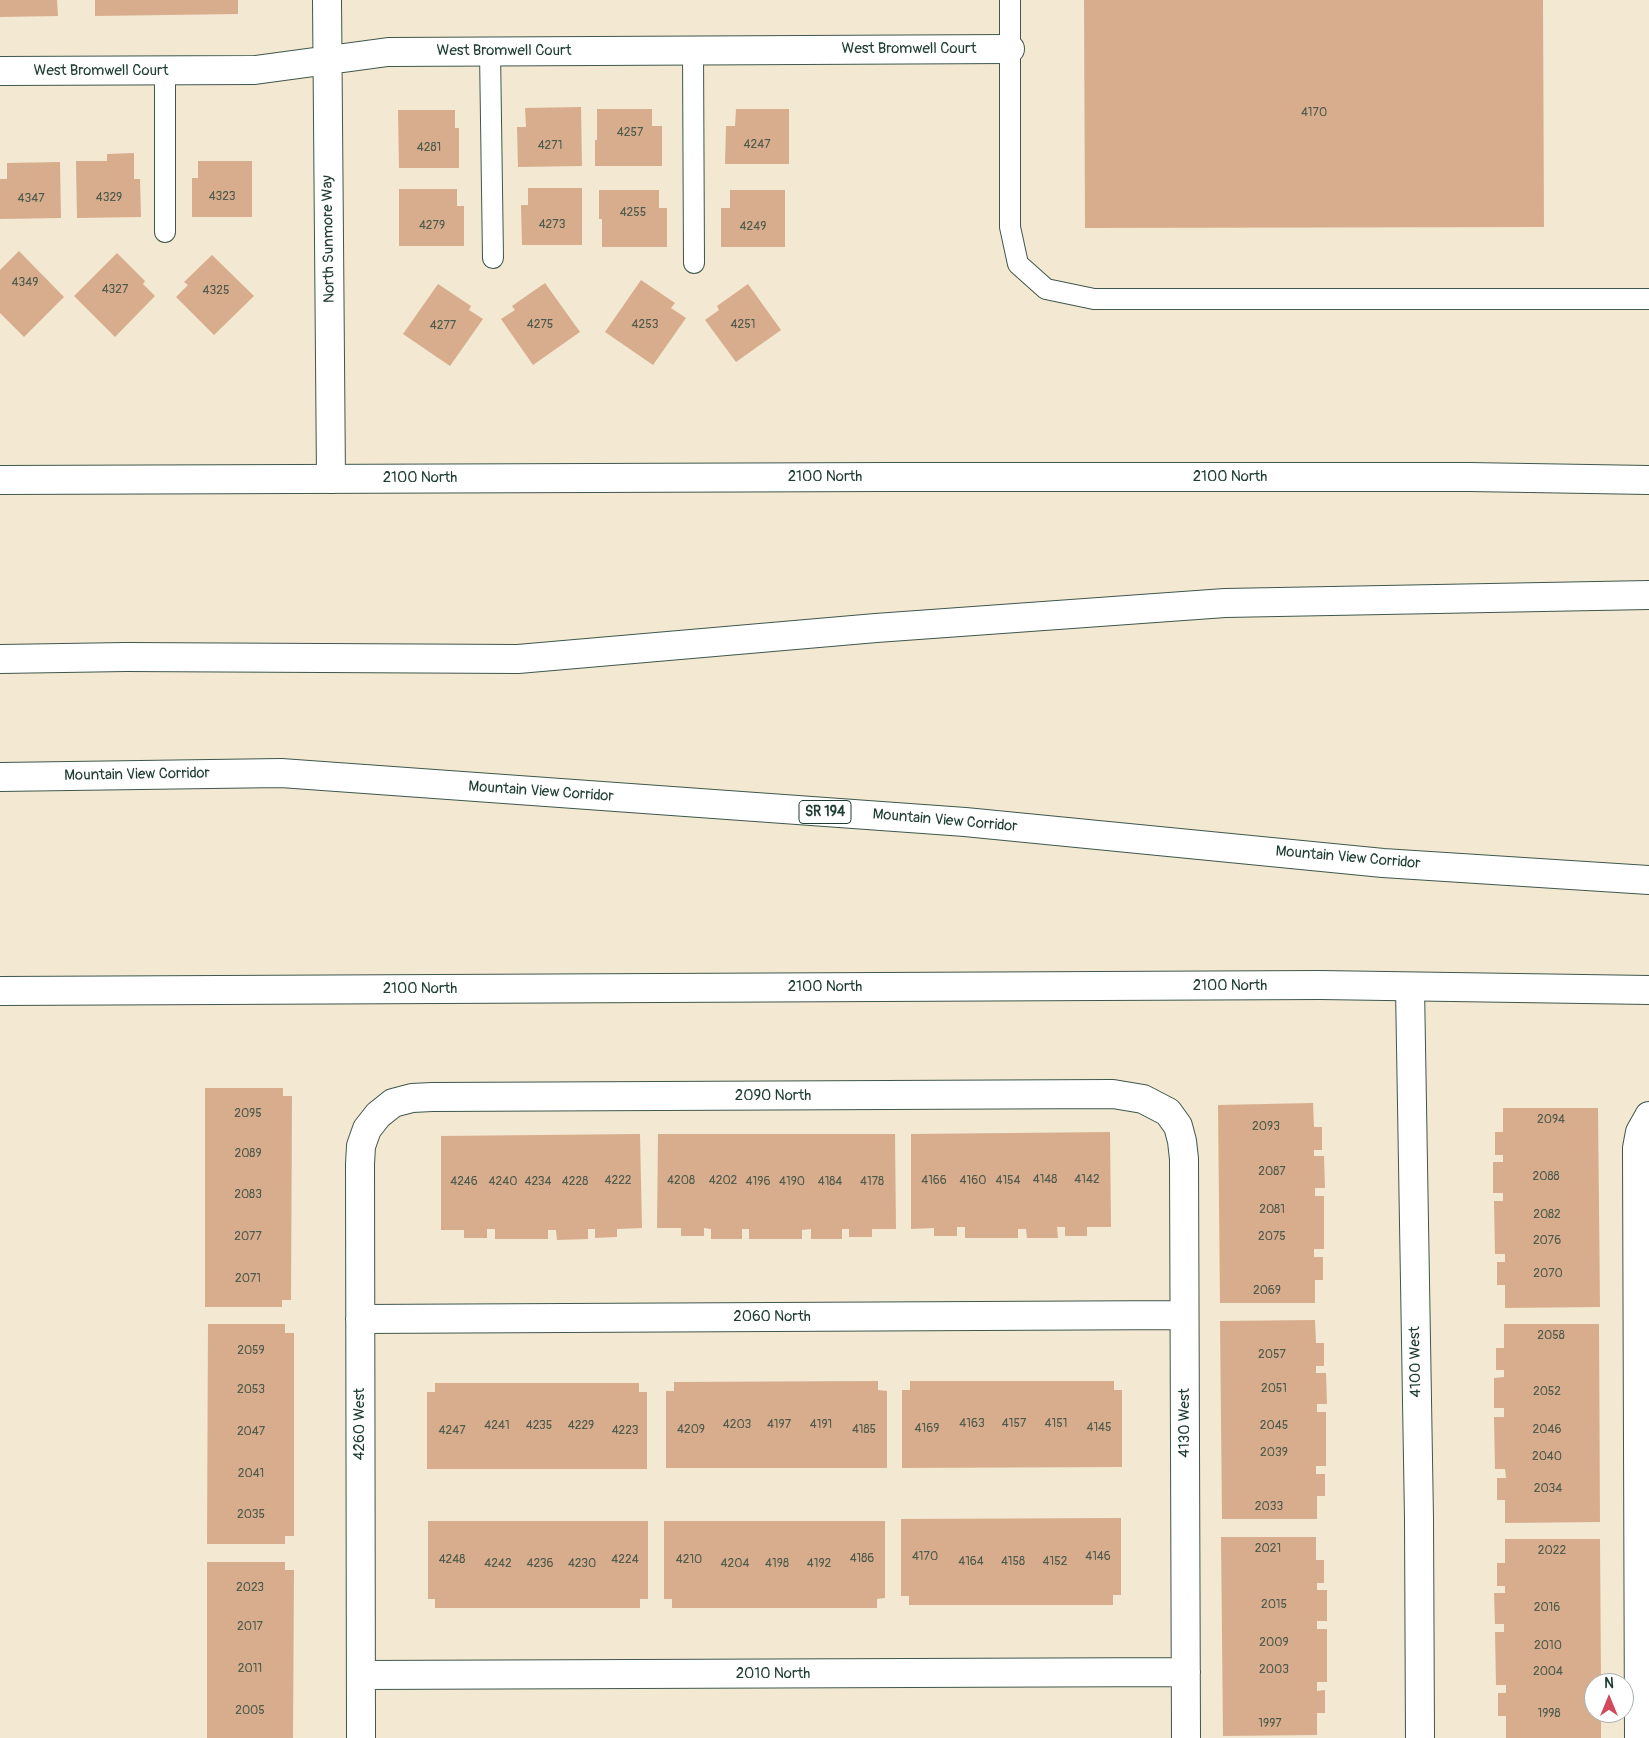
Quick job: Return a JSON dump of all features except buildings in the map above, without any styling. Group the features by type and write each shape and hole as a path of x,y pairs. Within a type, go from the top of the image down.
{"main road":[{"name":"North Sunmore Way","path":"327,0 331,479"},
{"name":"West Bromwell Court","path":"0,71 255,70 388,52 1010,48"},
{"name":"2100 North","path":"0,480 658,477 1390,477 1649,480"},
{"path":"0,659 126,657 518,659 876,628 1224,603 1649,594"},
{"name":"Mountain View Corridor","path":"0,777 281,773 965,822 1383,862 1649,880"},
{"name":"2100 North","path":"0,991 991,986 1410,987 1649,990"},
{"name":"4100 West","path":"1410,987 1419,1498 1420,1738"},
{"name":"2090 North","path":"378,1115 393,1103 412,1098 432,1097 1113,1094 1143,1099 1168,1112"},
{"name":"4130 West","path":"1168,1112 1178,1126 1184,1159 1186,1738"},
{"name":"4260 West","path":"362,1738 360,1164 361,1146 368,1129 378,1115"},
{"path":"1639,1738 1637,1148 1640,1132 1649,1116"},
{"name":"2060 North","path":"360,1319 1184,1315"},
{"name":"2010 North","path":"361,1675 1186,1672"}],"lane":[{"path":"1010,0 1010,227 1018,264 1046,289 1094,299 1649,299"},
{"path":"693,50 694,263"},
{"path":"490,51 493,258"},
{"path":"165,71 165,232"}]}
